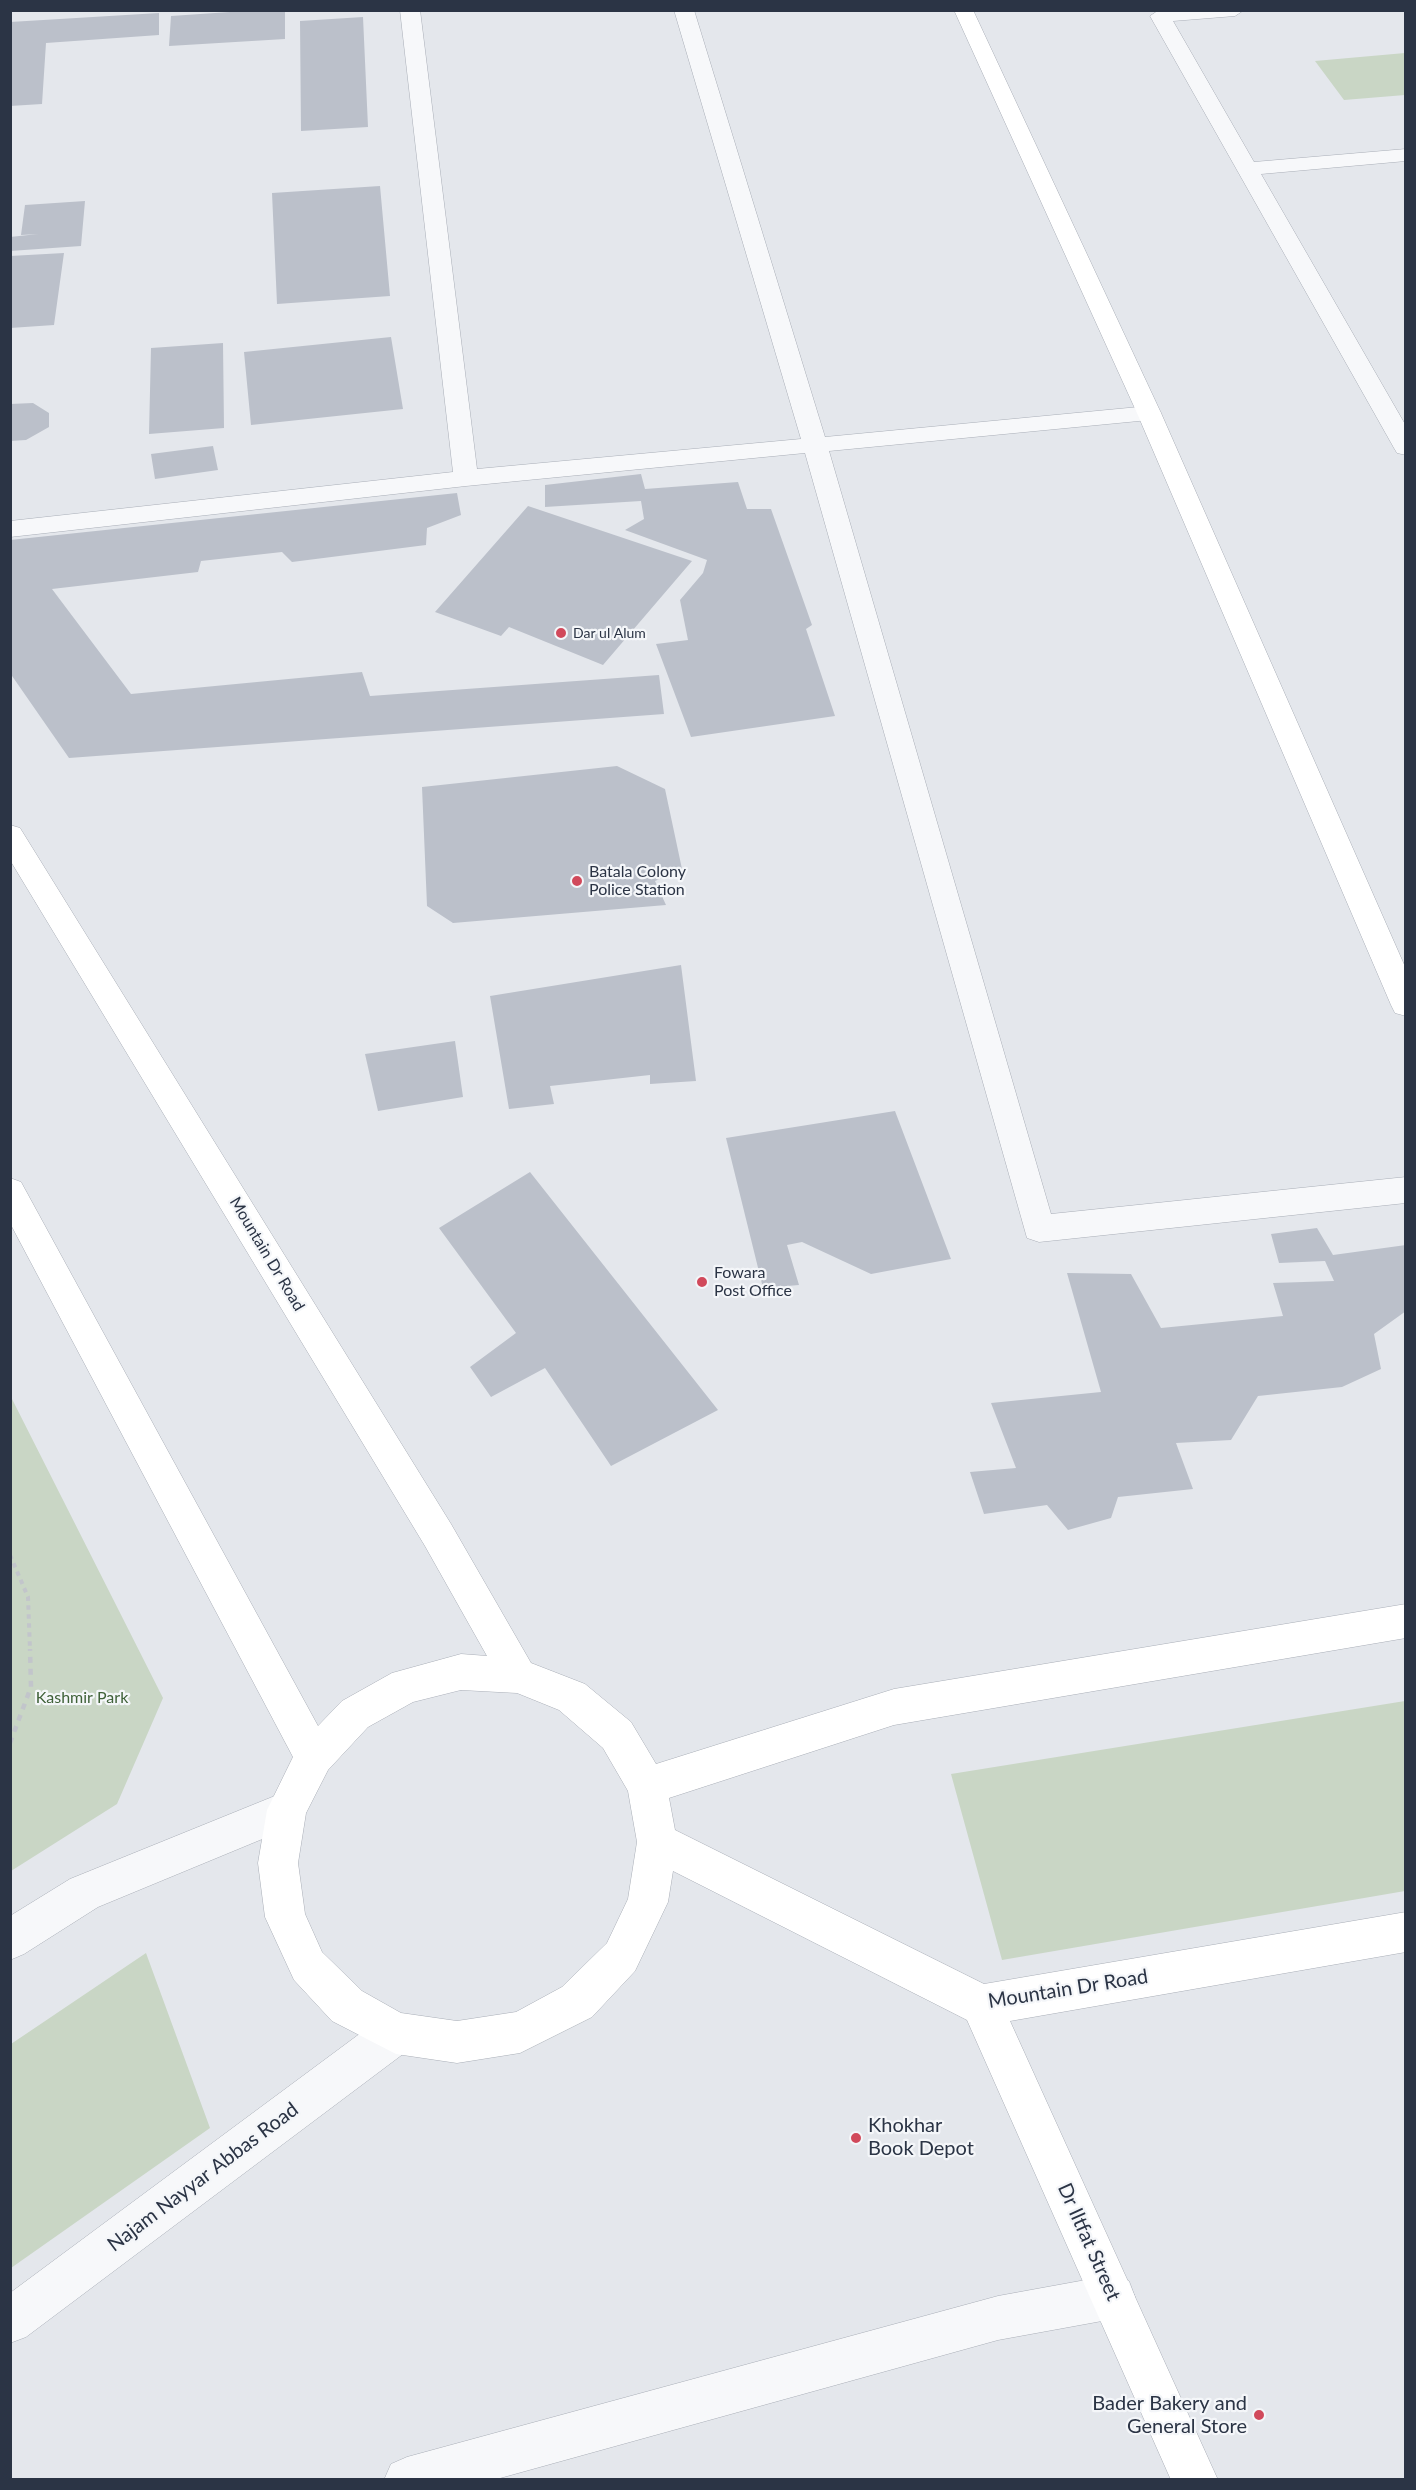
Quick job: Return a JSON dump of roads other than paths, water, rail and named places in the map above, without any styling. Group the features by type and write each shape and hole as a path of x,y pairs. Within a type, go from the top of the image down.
{"street":[{"path":"410,10 466,478"},
{"path":"684,10 815,445 1039,1229 1406,1190"},
{"path":"963,10 1149,413 1406,1005"},
{"path":"1234,10 1158,13 1406,448"},
{"path":"1247,169 1406,155"},
{"path":"1377,398 1406,395"},
{"path":"10,529 466,478 1149,413"},
{"name":"Mountain Dr Road","path":"10,835 438,1535 518,1675"},
{"path":"10,1191 314,1757"},
{"path":"646,1786 894,1707 1406,1621"},
{"path":"461,1672 518,1675 572,1697 617,1735 646,1786 657,1842 648,1902 621,1957 577,2002 520,2032 457,2042 396,2033 346,2006 308,1966 285,1917 279,1874 278,1863 287,1810 314,1757 355,1714 405,1686 461,1672"},
{"path":"10,1940 84,1893 287,1810"},
{"name":"Mountain Dr Road","path":"657,1842 982,2006 1406,1932"},
{"name":"Dr Iltfat Street","path":"982,2006 1195,2480"},
{"name":"Najam Nayyar Abbas Road","path":"10,2321 396,2033"},
{"path":"407,2480 998,2318 1113,2297"}],"place":[{"name":"Dar ul Alum","path":"561,633"},
{"name":"Batala Colony Police Station","path":"577,881"},
{"name":"Fowara Post Office","path":"702,1282"},
{"name":"Khokhar Book Depot","path":"856,2138"},
{"name":"Bader Bakery and General Store","path":"1259,2415"}],"park label":[{"name":"Kashmir Park","path":"82,1698"}]}
